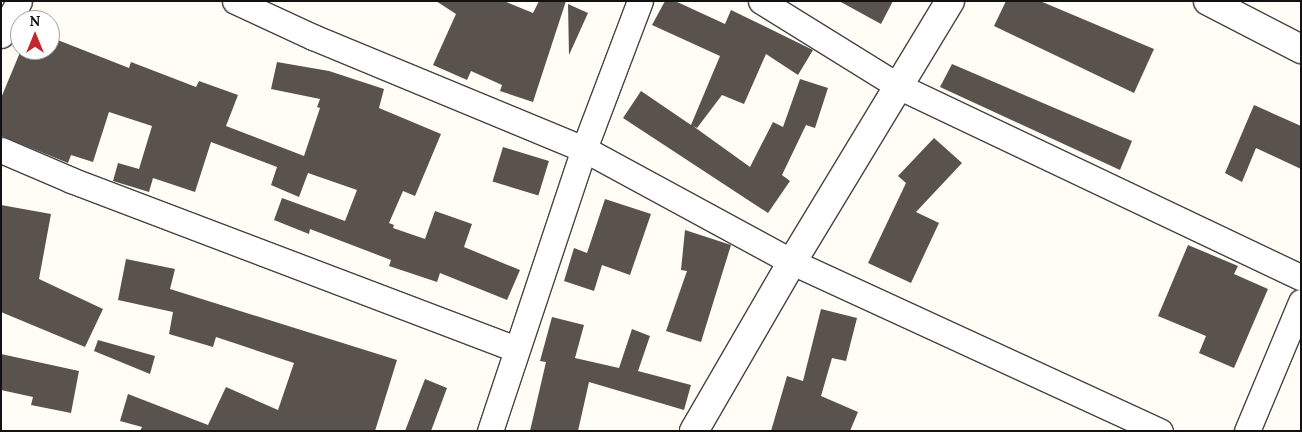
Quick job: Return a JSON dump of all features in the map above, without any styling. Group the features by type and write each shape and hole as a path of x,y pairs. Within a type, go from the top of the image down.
{"street":[{"path":"1,35 19,1"},
{"path":"235,1 313,37 584,149 792,262 1160,431"},
{"path":"490,431 584,149 640,1"},
{"path":"761,1 898,86 1301,277"},
{"path":"694,431 792,262 950,1"},
{"path":"1208,1 1301,49"},
{"path":"1,150 71,180 516,349"},
{"path":"1247,431 1301,302"}],"building":[{"path":"436,1 504,1 533,13 539,1 566,1 533,102 500,91 502,85 471,71 467,80 433,65 456,14"},
{"path":"665,1 675,1 725,24 731,10 813,50 798,75 766,54 744,104 722,95 697,128 693,126 750,167 773,122 783,127 800,79 828,88 815,128 806,125 782,175 790,181 768,213 623,118 641,91 691,125 720,56 652,25"},
{"path":"839,1 893,1 881,24"},
{"path":"1006,1 1040,1 1154,49 1134,93 994,26"},
{"path":"568,4 588,13 569,55"},
{"path":"60,41 129,68 131,62 196,87 199,81 238,95 226,126 304,156 320,108 317,107 320,99 271,89 277,62 329,71 384,89 379,108 441,134 415,196 403,191 389,223 394,225 393,228 425,239 435,211 472,224 464,247 520,270 507,300 440,273 437,282 389,266 391,260 310,229 309,234 274,220 282,198 345,221 357,190 308,173 299,197 271,185 277,167 211,142 195,192 153,178 149,192 113,181 118,163 139,169 152,126 109,112 93,162 71,155 68,163 1,136 1,98 17,60 60,60"},
{"path":"952,64 1132,141 1120,170 940,87"},
{"path":"1254,105 1301,126 1301,169 1256,148 1242,182 1225,173"},
{"path":"934,138 962,163 916,212 939,223 911,283 868,263 906,183 898,176"},
{"path":"503,147 549,161 538,195 492,181"},
{"path":"605,199 651,214 630,275 602,265 594,291 564,281 574,248 587,253"},
{"path":"1,205 51,214 39,279 103,309 85,347 1,312"},
{"path":"685,230 731,245 701,342 666,331 687,271 681,270"},
{"path":"1188,245 1238,266 1234,274 1268,289 1234,368 1199,353 1206,336 1158,316"},
{"path":"126,259 175,269 170,289 397,360 375,431 140,431 142,427 120,421 128,394 208,425 226,387 278,410 294,363 216,337 213,347 169,334 173,312 118,300"},
{"path":"821,309 857,318 846,361 832,358 821,396 858,412 850,431 771,431 787,376 803,381"},
{"path":"552,317 584,325 575,358 619,368 632,329 650,336 638,371 691,385 684,410 589,382 578,431 530,431 546,362 540,361"},
{"path":"98,340 155,356 150,374 94,351"},
{"path":"1,354 79,371 71,413 31,405 33,397 1,390"},
{"path":"425,379 447,388 431,431 405,431"}]}
